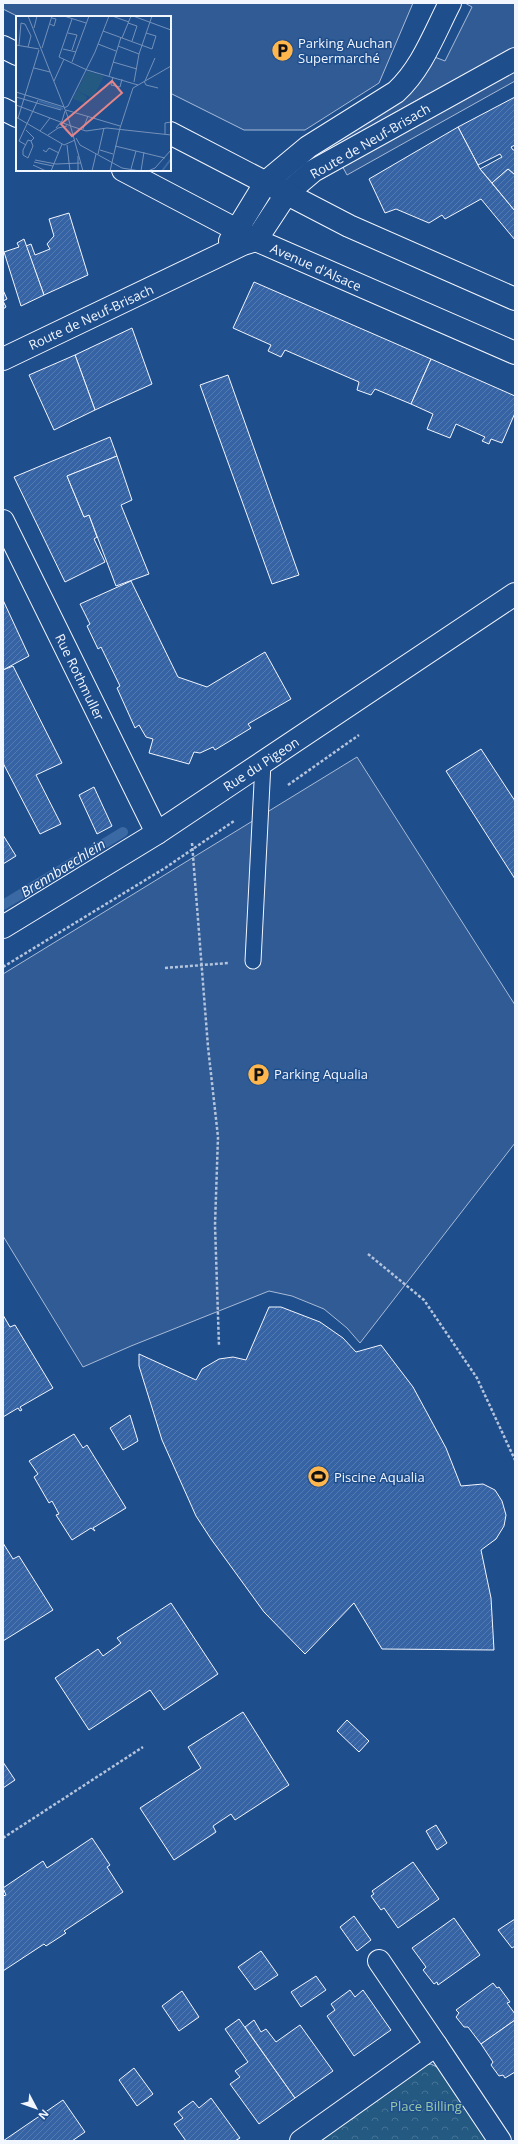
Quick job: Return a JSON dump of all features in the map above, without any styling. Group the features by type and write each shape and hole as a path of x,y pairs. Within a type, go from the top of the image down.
{"street":[{"name":"Route de Neuf-Brisach","path":"223,254 266,182 302,151 396,92 407,81 418,66 450,3"},
{"path":"3,47 16,54"},
{"name":"Route de Neuf-Brisach","path":"3,359 223,254 256,240 287,193 313,171 515,59"},
{"path":"3,109 16,116"},
{"path":"171,134 349,226 515,299"},
{"name":"Avenue d'Alsace","path":"125,171 256,240 515,353"},
{"name":"Rue Rothmuller","path":"3,522 157,833"},
{"name":"Rue du Pigeon","path":"3,927 157,833 515,594"},
{"path":"379,1961 500,2141"},
{"path":"301,2141 436,2045"}],"lane":[{"path":"252,961 263,762"}],"path":[{"path":"190,810 208,1047 218,1137 215,1225 219,1346"},
{"path":"165,968 252,961"},
{"path":"368,1254 424,1300 477,1378 515,1460"},
{"path":"3,1838 143,1747"}],"green space":[{"name":"Place Billing","path":"431,2064 439,2068 492,2141 314,2141 420,2066"}],"shaded area":[{"name":"Parking Auchan Supermarché","path":"3,3 413,3 379,83 305,130 244,130 171,94 171,16 17,16 3,9"},
{"path":"465,3 515,3 515,81 347,175 338,158 433,104 428,94 318,156 318,149 432,56 445,61 472,7"},
{"name":"Parking Aqualia","path":"357,757 515,1005 515,1143 360,1343 347,1328 324,1309 292,1296 269,1291 131,1346 83,1367 3,1236 3,974"}],"building":[{"path":"515,97 515,145 511,147 515,150 515,175 508,169 492,183 480,169 502,157 500,154 478,165 458,127"},
{"path":"458,127 480,169 515,211 515,240 481,199 445,219 442,215 429,223 396,209 385,213 369,179"},
{"path":"508,169 515,175 515,211 492,183"},
{"path":"69,213 88,275 44,295 26,246 31,244 35,255 50,249 47,244 54,236 49,219"},
{"path":"24,239 44,295 21,306 4,252 19,247 17,243"},
{"path":"254,282 431,359 411,404 375,389 371,395 357,390 359,382 285,350 281,357 268,351 271,345 233,328"},
{"path":"3,290 7,299 3,301"},
{"path":"3,301 6,307 3,309"},
{"path":"132,328 152,384 95,410 75,355"},
{"path":"75,355 95,410 54,430 29,375"},
{"path":"431,359 515,396 515,413 502,443 491,439 489,444 482,441 485,437 456,424 450,438 427,429 433,414 411,404"},
{"path":"228,375 299,575 272,584 200,385"},
{"path":"110,437 117,456 67,476 84,517 89,515 97,537 94,539 105,562 65,582 14,477"},
{"path":"117,456 132,500 121,505 149,574 116,586 89,515 84,517 67,476"},
{"path":"131,581 178,677 207,687 265,652 291,699 248,724 251,728 215,750 213,747 200,753 194,752 189,764 149,753 153,739 146,737 139,725 135,728 117,688 120,686 101,647 98,649 87,626 90,624 80,604"},
{"path":"3,600 29,656 3,670"},
{"path":"13,666 62,763 36,775 61,824 40,834 3,763 3,670"},
{"path":"481,749 515,801 515,879 446,771"},
{"path":"94,787 112,826 97,834 79,795"},
{"path":"3,835 16,856 3,864"},
{"name":"Piscine Aqualia","path":"269,1307 281,1307 320,1322 343,1338 356,1352 381,1345 413,1387 446,1448 461,1486 483,1484 495,1490 502,1501 506,1515 504,1526 496,1539 481,1550 491,1598 494,1650 382,1649 354,1603 305,1654 264,1612 211,1539 196,1516 162,1440 139,1366 139,1354 196,1380 202,1369 219,1359 233,1357 246,1360"},
{"path":"3,1315 10,1327 15,1325 53,1388 20,1407 22,1410 20,1411 18,1408 3,1417"},
{"path":"130,1415 138,1441 123,1450 110,1428"},
{"path":"74,1434 83,1448 87,1445 126,1508 93,1528 95,1531 91,1528 72,1540 56,1515 59,1514 52,1501 49,1503 34,1477 38,1474 29,1461"},
{"path":"3,1543 13,1559 19,1556 53,1610 3,1641"},
{"path":"171,1603 218,1674 164,1710 150,1690 89,1730 55,1678 98,1649 103,1656 121,1643 117,1638"},
{"path":"243,1712 289,1785 235,1820 231,1814 213,1826 216,1832 174,1860 140,1808 201,1768 188,1747"},
{"path":"347,1720 369,1741 359,1752 337,1731"},
{"path":"3,1762 15,1780 3,1788"},
{"path":"436,1825 447,1843 437,1850 426,1831"},
{"path":"92,1838 110,1865 107,1867 123,1892 64,1931 66,1933 46,1946 44,1944 3,1971 3,1896 6,1895 3,1888 43,1861 47,1868"},
{"path":"413,1862 439,1899 398,1928 384,1908 381,1910 371,1896 374,1894 372,1891"},
{"path":"354,1916 371,1940 357,1951 340,1927"},
{"path":"454,1918 480,1955 438,1985 437,1982 434,1984 423,1970 426,1967 412,1948"},
{"path":"515,1919 515,1946 512,1948 498,1930"},
{"path":"261,1951 278,1975 255,1990 238,1967"},
{"path":"316,1976 326,1990 301,2007 291,1992"},
{"path":"493,1983 497,1988 499,1987 510,2002 507,2003 515,2014 515,2020 481,2044 468,2027 464,2027 456,2017 459,2013 456,2010"},
{"path":"350,1990 355,1997 363,1990 391,2030 354,2056 327,2016 335,2010 331,2004"},
{"path":"182,1991 199,2017 179,2031 162,2006"},
{"path":"239,2019 295,2098 259,2124 230,2084 240,2077 235,2071 248,2062 225,2029"},
{"path":"254,2020 261,2032 266,2029 276,2042 300,2025 333,2071 295,2098 245,2027"},
{"path":"515,2020 515,2072 505,2078 503,2075 499,2076 491,2065 493,2062 481,2044"},
{"path":"134,2068 153,2094 137,2106 119,2080"},
{"path":"211,2098 240,2138 235,2141 186,2141 174,2124 183,2118 178,2112 193,2101 199,2108"},
{"path":"63,2100 85,2132 72,2141 3,2141"}],"waterway":[{"name":"Brennbaechlein","path":"3,905 123,832"}],"place":[{"name":"Parking Auchan Supermarché","path":"282,50"},
{"name":"Parking Aqualia","path":"259,1074"},
{"name":"Piscine Aqualia","path":"318,1477"}]}
